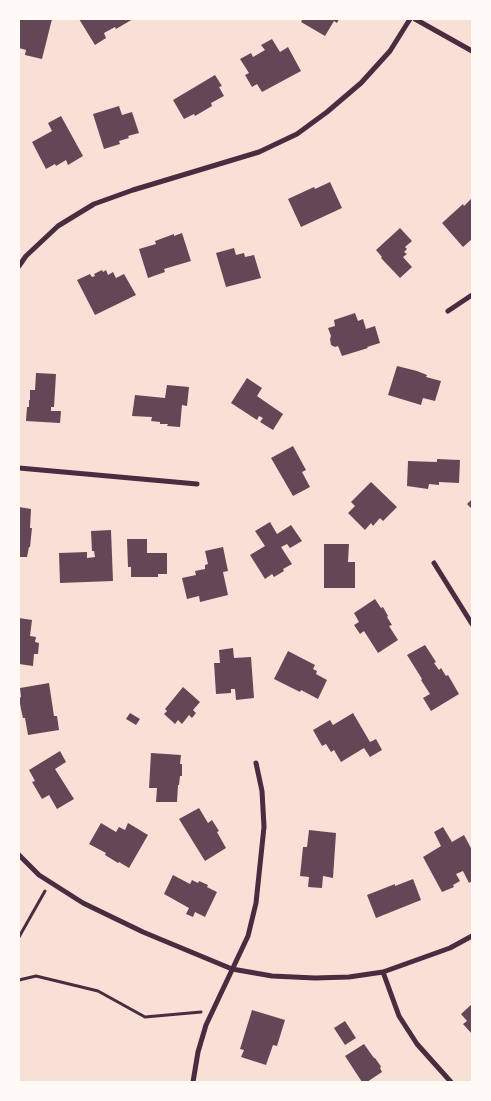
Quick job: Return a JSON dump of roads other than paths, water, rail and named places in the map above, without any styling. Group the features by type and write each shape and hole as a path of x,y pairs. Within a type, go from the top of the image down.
{"street":[{"path":"19,266 26,256 58,226 94,204 133,190 259,152 297,134 361,83 390,51 410,19"},
{"path":"415,19 472,51"},
{"path":"448,311 472,294"},
{"path":"19,468 197,484"},
{"path":"434,563 472,624"},
{"path":"193,1082 198,1052 206,1025 248,936 256,903 264,827 262,791 256,763"},
{"path":"19,855 39,875 83,903 142,932 232,969 272,976 349,977 383,972 450,948 472,936"},
{"path":"383,972 399,1016 417,1044 452,1082"}]}
